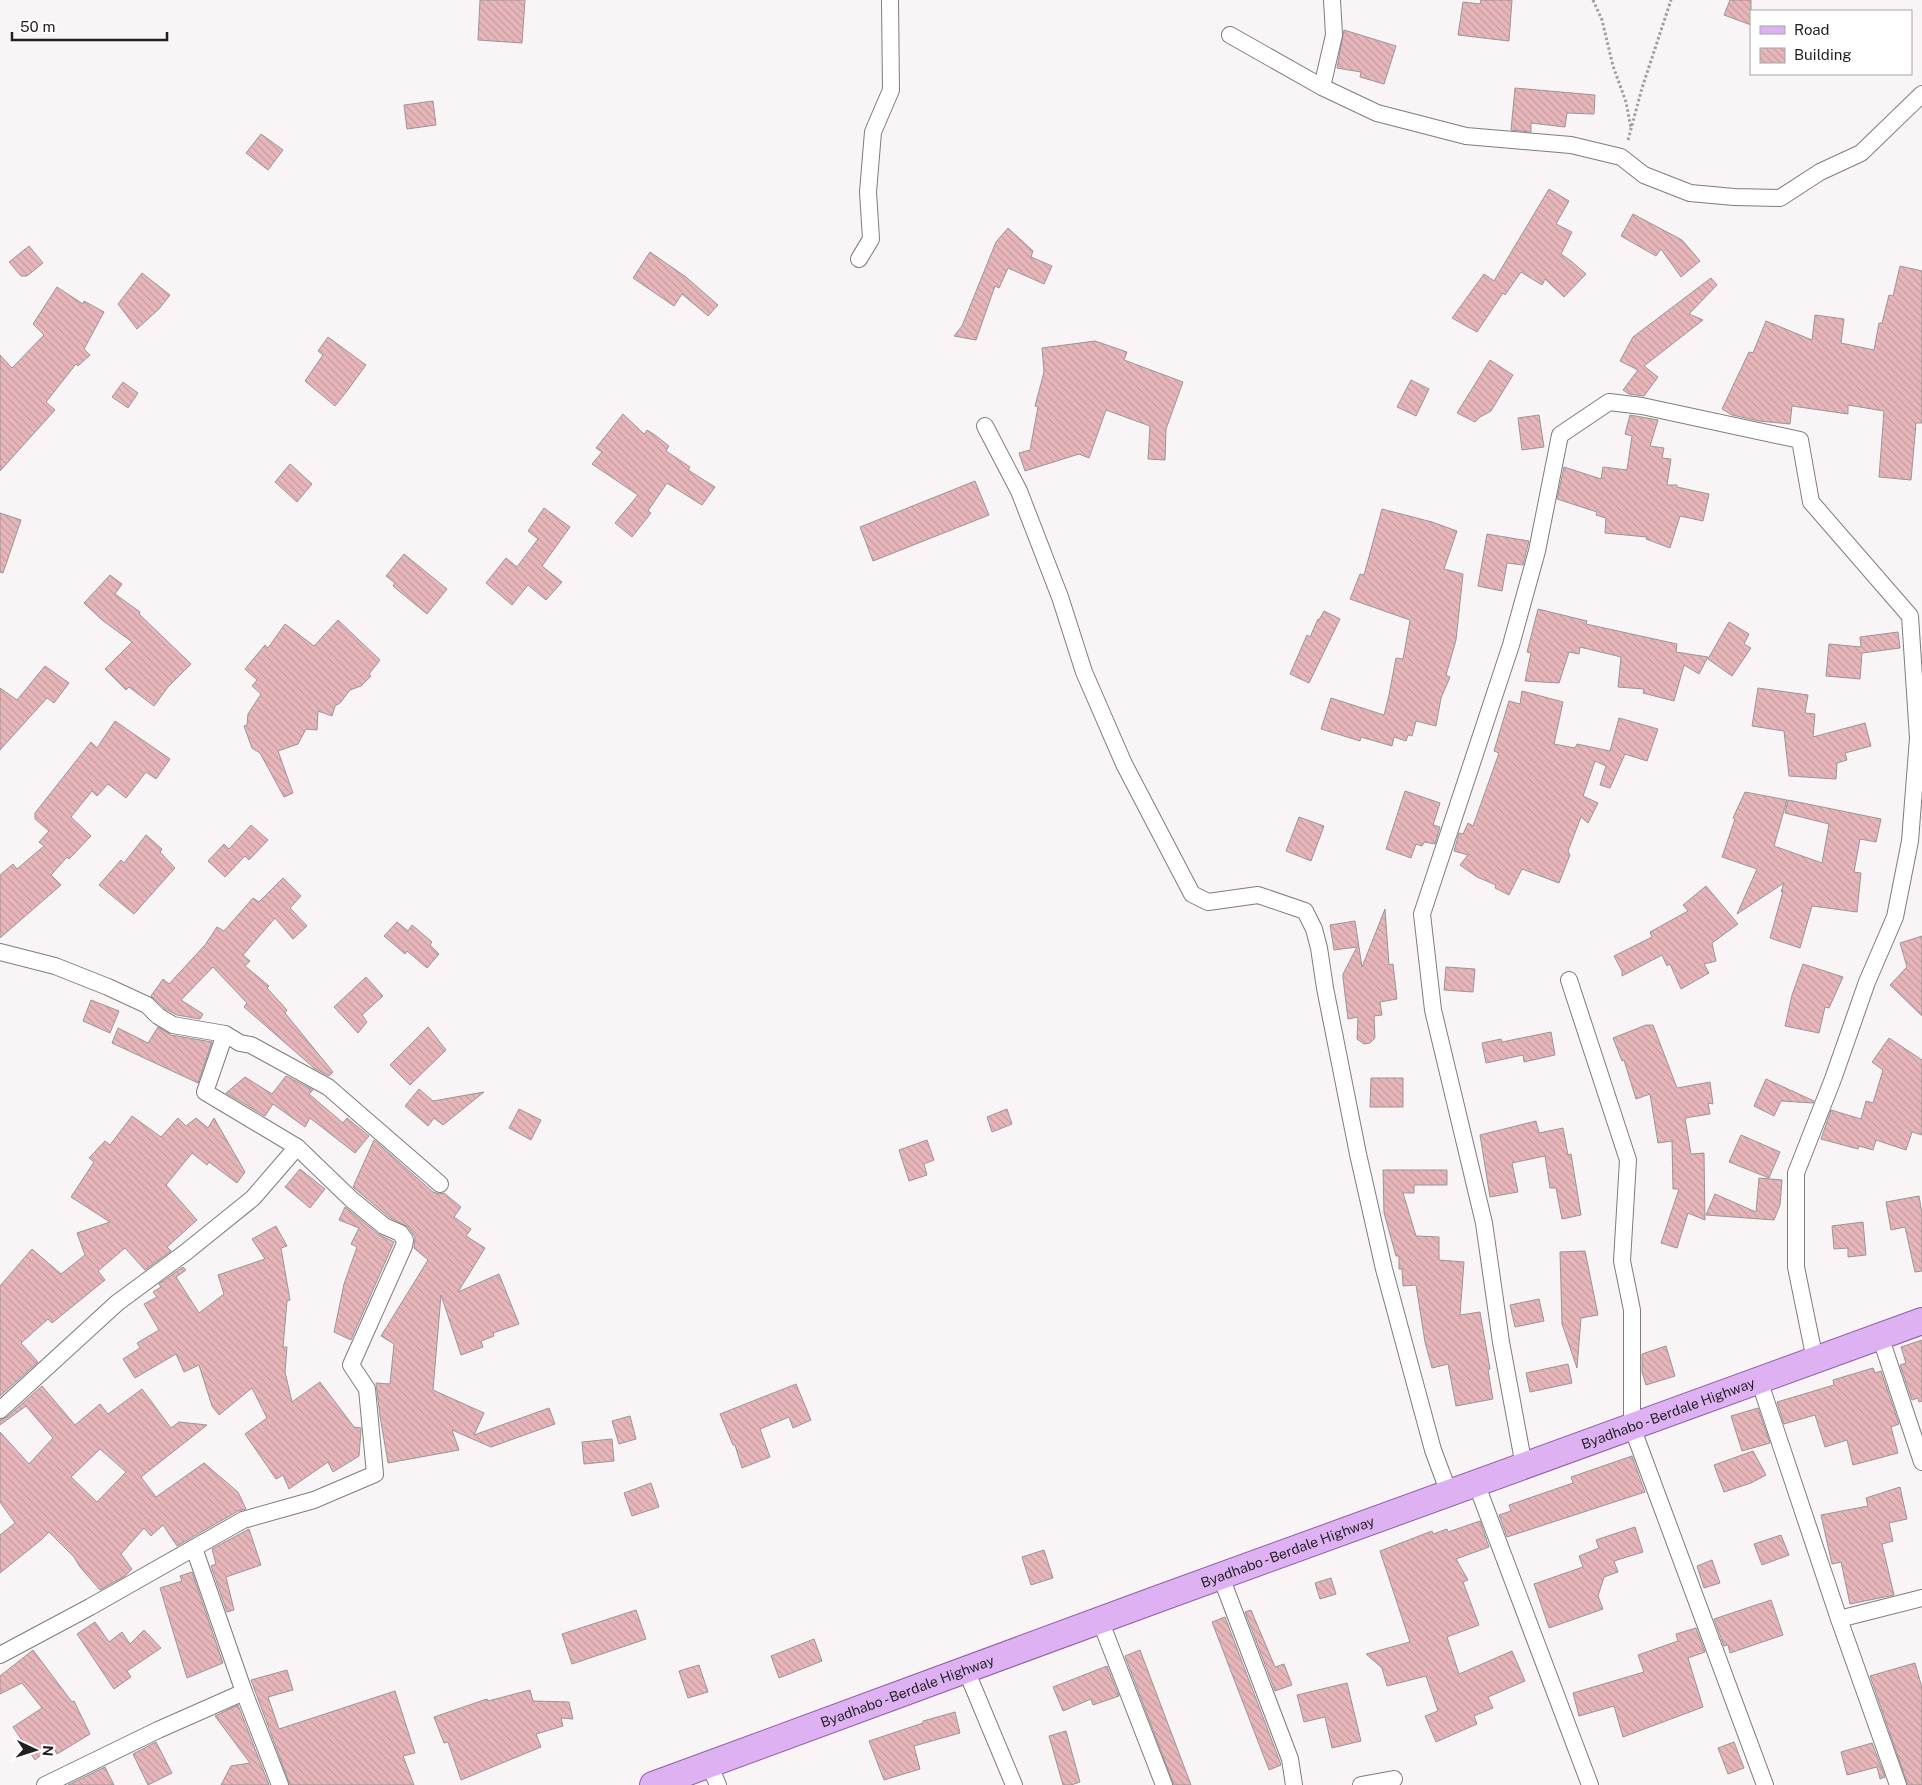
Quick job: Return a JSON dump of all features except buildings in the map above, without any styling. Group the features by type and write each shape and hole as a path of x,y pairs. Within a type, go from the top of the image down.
{"main road":[{"name":"Byadhabo - Berdale Highway","path":"653,1785 714,1775 966,1670 1922,1321"}],"street":[{"path":"859,259 871,239 868,192 873,132 891,90 890,0"},
{"path":"1322,87 1334,35 1332,0"},
{"path":"1230,35 1322,87 1377,113 1466,136 1571,145 1620,157 1644,175 1690,193 1734,197 1780,198 1820,172 1861,153 1922,94"},
{"path":"1524,1466 1501,1342 1484,1223 1433,1010 1422,914 1513,635 1538,551 1560,435 1609,402 1642,406 1800,440 1811,502 1910,616 1918,738 1910,841 1894,917 1867,982 1833,1079 1796,1173 1796,1267 1815,1360"},
{"path":"985,426 1019,491 1060,597 1084,672 1124,764 1192,894 1208,902 1258,895 1305,912 1314,929 1358,1154 1384,1269 1433,1450 1449,1493"},
{"path":"0,952 55,966 108,987 147,1005 158,1016 173,1025 225,1034 240,1043 251,1045 328,1087 440,1184"},
{"path":"1569,980 1628,1160 1622,1262 1632,1310 1632,1426 1765,1785"},
{"path":"0,1654 90,1607 243,1520 314,1500 375,1474 367,1389 351,1364 405,1240 400,1233 384,1226 351,1199 297,1147 205,1092 225,1034"},
{"path":"0,1410 117,1303 186,1252 253,1198 297,1147"},
{"path":"1880,1336 1922,1462"},
{"path":"1759,1380 1839,1619 1898,1785"},
{"path":"1476,1483 1590,1785"},
{"path":"194,1548 244,1692 280,1785"},
{"path":"1221,1577 1290,1759 1294,1785"},
{"path":"1839,1619 1922,1598"},
{"path":"1100,1620 1164,1785"},
{"path":"966,1670 1014,1785"},
{"path":"45,1785 158,1730 244,1692"},
{"path":"1361,1785 1394,1779"}],"path":[{"path":"1592,0 1602,20 1613,66 1626,102 1632,130"},
{"path":"1620,157 1632,130 1642,88 1671,0"}]}
